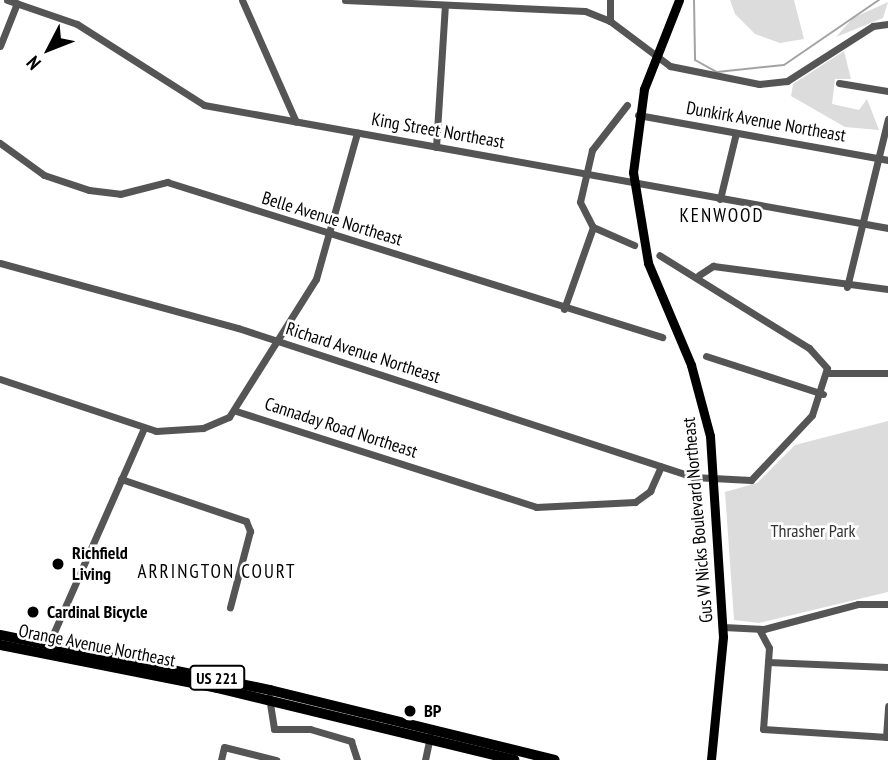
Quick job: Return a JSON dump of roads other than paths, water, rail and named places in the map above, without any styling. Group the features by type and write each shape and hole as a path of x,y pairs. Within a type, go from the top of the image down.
{"highway":[{"name":"Orange Avenue Northeast","path":"0,635 47,649 269,695 430,734 555,760"},
{"name":"Orange Avenue Northeast","path":"0,645 47,649"},
{"name":"Orange Avenue Northeast","path":"430,734 514,760"}],"main road":[{"name":"Gus W Nicks Boulevard Northeast","path":"679,1 655,56 638,116 634,183 648,263 703,402 714,482 723,627 711,760"}],"street":[{"name":"King Street Northeast","path":"8,0 77,24 194,102 888,228"},
{"path":"242,0 296,122"},
{"path":"345,0 585,11 610,21 655,56 681,71 744,83 779,83 800,75 864,31 888,24"},
{"path":"610,0 610,21"},
{"path":"0,47 17,3"},
{"path":"436,147 445,5"},
{"path":"839,83 888,91"},
{"path":"627,105 599,137 584,173 581,208 593,227 634,245"},
{"name":"Dunkirk Avenue Northeast","path":"638,116 888,160"},
{"path":"847,287 888,119"},
{"path":"236,411 316,279 357,133"},
{"path":"720,199 736,133"},
{"name":"Belle Avenue Northeast","path":"0,143 44,175 89,190 120,194 167,182 564,309 662,337"},
{"path":"564,309 593,227"},
{"path":"659,255 699,275 737,307 814,352 828,373 823,394 799,432 755,477 714,482"},
{"name":"Richard Avenue Northeast","path":"0,263 279,342 714,482"},
{"path":"699,275 708,267 729,268 847,287 888,289"},
{"path":"706,356 823,394"},
{"path":"828,373 888,373"},
{"name":"Cannaday Road Northeast","path":"0,379 144,428 202,428 236,411 536,507 635,502 650,491 661,466"},
{"path":"47,649 144,428"},
{"path":"121,479 243,519 250,527 230,607"},
{"path":"723,627 759,629 858,604 888,604"},
{"path":"759,629 769,644 759,723 771,731 887,737 888,706"},
{"path":"768,662 888,667"},
{"path":"269,695 274,729 310,729 351,741 357,760"},
{"path":"425,760 430,734"},
{"path":"221,760 224,747 276,760"}],"waterway":[{"path":"694,0 695,60 717,72 784,65 879,0"}],"place":[{"name":"Richfield Living","path":"58,564"},
{"name":"Cardinal Bicycle","path":"33,612"},
{"name":"BP","path":"410,711"}],"district":[{"name":"KENWOOD","path":"722,216"},
{"name":"ARRINGTON COURT","path":"217,572"}],"park label":[{"name":"Thrasher Park","path":"813,531"}]}
